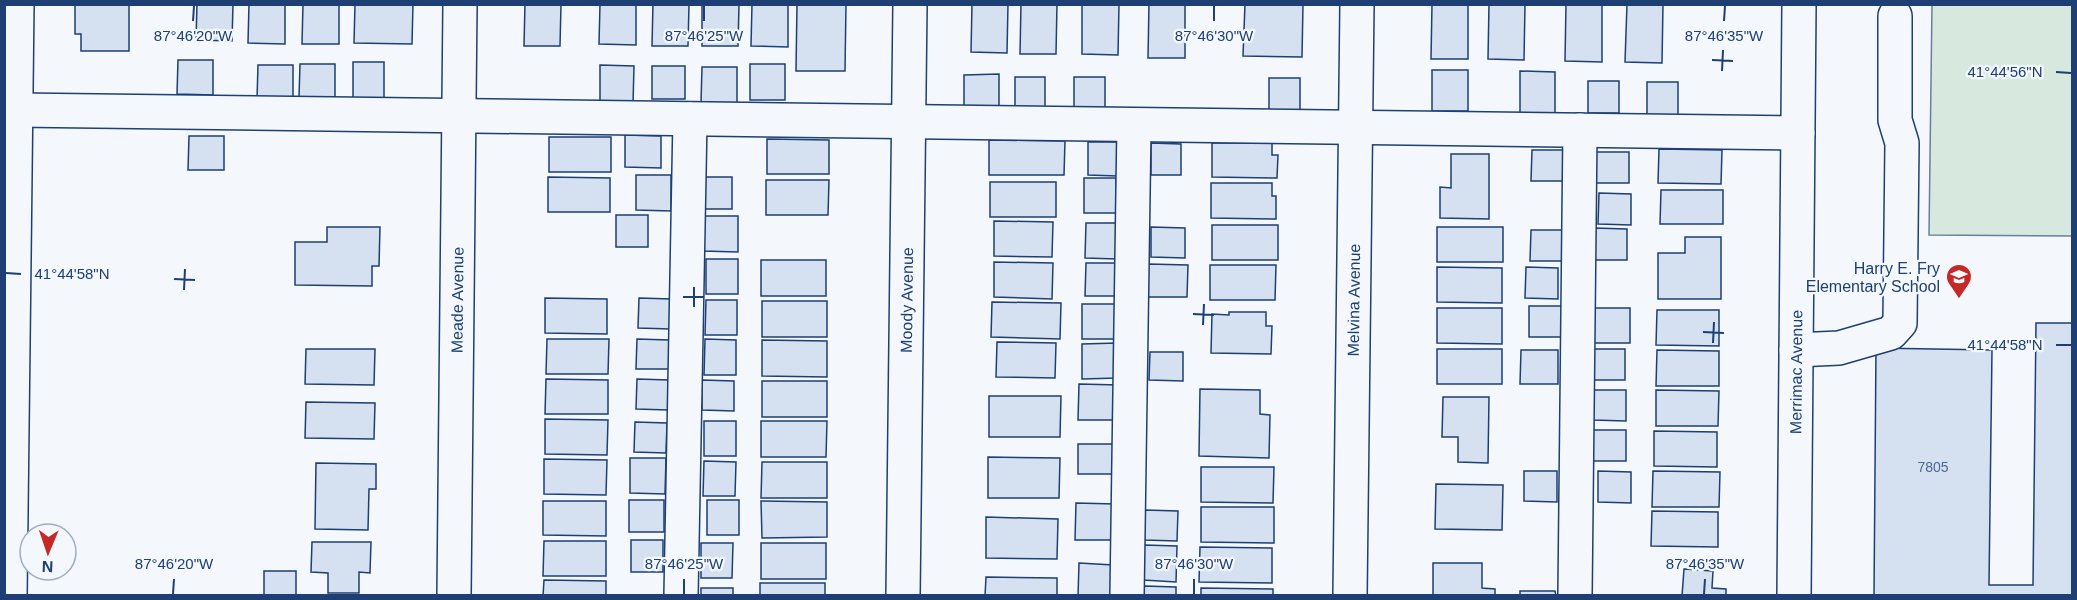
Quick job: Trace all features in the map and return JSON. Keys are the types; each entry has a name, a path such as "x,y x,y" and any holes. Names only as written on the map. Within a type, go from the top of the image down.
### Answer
{"street":[{"path":"10,596 16,110 11,56 17,4"},
{"name":"Meade Avenue","path":"453,596 460,4"},
{"name":"Moody Avenue","path":"903,596 910,4"},
{"name":"Melvina Avenue","path":"1350,596 1357,4"},
{"name":"Merrimac Avenue","path":"1794,596 1799,4"},
{"path":"1796,350 1839,348 1892,333 1900,323 1902,143 1894,120 1895,16"},
{"path":"16,110 1798,133"},
{"path":"681,596 690,119"},
{"path":"1127,596 1134,125"},
{"path":"1575,596 1580,130"}],"shaded area":[{"path":"1932,5 2072,5 2072,236 1929,235"}],"building":[{"path":"75,4 129,4 129,51 81,51 81,34 75,34"},
{"path":"197,4 233,4 232,41 196,40"},
{"path":"249,4 285,4 285,44 248,43"},
{"path":"303,4 339,4 339,44 302,44"},
{"path":"355,4 413,4 412,44 354,43"},
{"path":"525,4 561,4 560,46 524,46"},
{"path":"600,4 636,4 636,45 599,44"},
{"path":"653,4 689,4 688,46 652,46"},
{"path":"702,4 739,4 738,46 702,46"},
{"path":"752,4 788,4 788,47 751,46"},
{"path":"797,4 846,4 845,71 796,71"},
{"path":"972,4 1008,4 1007,53 971,52"},
{"path":"1021,4 1057,4 1056,54 1020,54"},
{"path":"1082,4 1119,4 1118,55 1082,54"},
{"path":"1149,4 1185,4 1185,58 1148,58"},
{"path":"1245,4 1303,4 1302,57 1243,56"},
{"path":"1432,4 1468,4 1468,59 1431,59"},
{"path":"1489,4 1525,4 1524,60 1488,59"},
{"path":"1566,4 1602,4 1602,62 1565,61"},
{"path":"1627,4 1663,4 1662,63 1625,62"},
{"path":"178,60 213,60 213,95 177,94"},
{"path":"353,62 384,62 384,103 353,103"},
{"path":"300,64 335,64 335,98 299,98"},
{"path":"750,64 785,64 785,100 750,100"},
{"path":"258,65 293,65 293,99 257,99"},
{"path":"600,65 634,66 633,104 600,104"},
{"path":"652,66 685,66 685,99 652,99"},
{"path":"702,67 737,67 737,103 701,103"},
{"path":"1432,70 1468,70 1468,111 1432,111"},
{"path":"1520,71 1555,72 1555,113 1520,113"},
{"path":"999,74 999,106 964,106 964,75"},
{"path":"1015,77 1045,77 1045,109 1015,109"},
{"path":"1074,77 1105,77 1105,109 1074,108"},
{"path":"1269,78 1300,78 1300,110 1269,110"},
{"path":"1588,81 1619,81 1619,113 1588,113"},
{"path":"1647,82 1678,82 1678,115 1647,115"},
{"path":"625,135 661,136 661,168 625,167"},
{"path":"189,136 224,136 224,170 188,170"},
{"path":"549,137 611,137 611,172 549,172"},
{"path":"767,139 829,140 829,174 767,174"},
{"path":"989,140 1065,141 1064,175 989,175"},
{"path":"1088,142 1117,142 1117,176 1088,175"},
{"path":"1151,143 1181,144 1181,175 1151,175"},
{"path":"1212,143 1272,143 1272,155 1278,155 1277,178 1212,177"},
{"path":"1659,149 1722,150 1721,184 1658,183"},
{"path":"1532,150 1564,150 1564,181 1531,181"},
{"path":"1596,152 1629,152 1629,183 1596,183"},
{"path":"1451,154 1489,154 1489,219 1440,218 1440,187 1451,188"},
{"path":"636,175 671,175 671,211 636,210"},
{"path":"548,177 610,178 610,212 548,212"},
{"path":"703,177 732,177 732,209 703,209"},
{"path":"1084,178 1116,178 1116,213 1084,213"},
{"path":"766,180 829,180 828,215 766,215"},
{"path":"990,182 1056,182 1056,217 990,217"},
{"path":"1211,183 1272,183 1272,196 1276,196 1276,219 1211,218"},
{"path":"1661,190 1723,190 1723,224 1660,224"},
{"path":"1599,193 1631,194 1631,225 1598,224"},
{"path":"616,215 648,215 648,247 616,247"},
{"path":"703,216 738,216 738,252 702,251"},
{"path":"994,221 1053,222 1052,257 994,256"},
{"path":"1086,223 1118,223 1117,259 1085,258"},
{"path":"1212,225 1278,225 1278,260 1212,260"},
{"path":"327,227 380,227 379,266 372,266 372,286 295,285 295,242 327,242"},
{"path":"1151,227 1185,228 1185,258 1151,257"},
{"path":"1437,227 1503,227 1503,262 1437,262"},
{"path":"1594,228 1627,229 1627,260 1594,260"},
{"path":"1531,230 1563,230 1563,261 1530,261"},
{"path":"1685,237 1721,237 1721,299 1658,299 1658,253 1685,253"},
{"path":"706,259 738,259 738,294 706,294"},
{"path":"761,260 826,260 826,296 761,296"},
{"path":"994,262 1053,263 1052,299 994,297"},
{"path":"1086,263 1116,263 1115,296 1085,296"},
{"path":"1148,264 1188,265 1187,297 1148,297"},
{"path":"1210,265 1276,265 1275,300 1210,300"},
{"path":"1437,267 1502,268 1502,303 1437,302"},
{"path":"1526,267 1558,268 1558,299 1525,298"},
{"path":"545,298 607,299 607,334 545,333"},
{"path":"639,298 671,299 670,329 638,328"},
{"path":"706,300 737,300 737,335 705,335"},
{"path":"762,301 827,301 827,337 762,337"},
{"path":"992,302 1061,303 1060,339 991,337"},
{"path":"1082,304 1118,304 1118,339 1082,339"},
{"path":"1529,306 1562,306 1562,337 1529,337"},
{"path":"1437,308 1502,308 1502,344 1437,343"},
{"path":"1594,308 1630,308 1630,343 1594,343"},
{"path":"1657,310 1719,310 1719,346 1656,345"},
{"path":"1229,312 1266,312 1266,326 1272,326 1271,354 1211,353 1212,314 1229,315"},
{"path":"2036,323 2072,323 2072,596 1874,596 1876,348 1992,350 1989,585 2033,585"},
{"path":"547,339 609,339 608,374 546,374"},
{"path":"637,339 669,340 669,369 636,369"},
{"path":"705,339 736,340 736,375 704,375"},
{"path":"762,340 827,341 827,377 762,376"},
{"path":"997,342 1056,343 1055,378 996,377"},
{"path":"1117,343 1118,378 1082,379 1082,344"},
{"path":"306,349 375,349 374,385 305,384"},
{"path":"1437,349 1502,349 1502,384 1437,384"},
{"path":"1593,349 1625,349 1625,380 1592,380"},
{"path":"1521,350 1558,350 1558,384 1520,384"},
{"path":"1657,350 1719,351 1719,386 1656,386"},
{"path":"1150,352 1183,352 1183,381 1149,380"},
{"path":"546,379 608,380 608,414 545,414"},
{"path":"637,379 669,380 668,410 636,409"},
{"path":"702,380 734,381 734,411 702,410"},
{"path":"762,381 827,381 827,417 762,417"},
{"path":"1079,384 1119,385 1119,420 1078,420"},
{"path":"1200,389 1260,390 1260,414 1270,415 1269,458 1199,456"},
{"path":"1593,390 1626,390 1626,421 1593,420"},
{"path":"1656,390 1719,391 1718,426 1656,426"},
{"path":"989,396 1061,396 1060,437 989,437"},
{"path":"1443,397 1489,397 1488,463 1458,462 1458,437 1442,437"},
{"path":"306,402 375,403 374,439 305,438"},
{"path":"545,419 608,420 607,455 545,454"},
{"path":"704,421 736,421 736,456 704,456"},
{"path":"761,421 827,421 826,457 761,457"},
{"path":"635,422 667,423 666,453 634,452"},
{"path":"1593,430 1626,430 1626,461 1593,461"},
{"path":"1654,431 1717,432 1717,467 1654,466"},
{"path":"1078,444 1115,444 1115,474 1078,474"},
{"path":"988,457 1060,458 1059,498 988,498"},
{"path":"630,458 666,458 665,494 630,493"},
{"path":"544,459 607,460 606,495 544,494"},
{"path":"704,461 736,462 735,496 703,496"},
{"path":"762,462 827,462 827,498 761,498"},
{"path":"316,463 376,464 376,489 369,489 368,530 315,529"},
{"path":"1201,467 1274,467 1273,503 1201,502"},
{"path":"1524,471 1557,471 1557,502 1524,501"},
{"path":"1598,471 1631,472 1631,503 1598,502"},
{"path":"1653,471 1720,472 1719,507 1652,507"},
{"path":"1436,484 1503,485 1502,530 1435,529"},
{"path":"629,500 664,500 664,532 629,532"},
{"path":"707,500 739,500 739,535 707,535"},
{"path":"543,501 606,501 606,536 543,535"},
{"path":"761,501 827,502 827,537 762,538"},
{"path":"1076,503 1115,504 1115,540 1075,540"},
{"path":"1201,507 1274,507 1274,543 1201,542"},
{"path":"1145,510 1178,511 1177,541 1144,540"},
{"path":"1652,511 1718,512 1718,547 1651,546"},
{"path":"986,517 1058,519 1057,559 986,558"},
{"path":"631,540 663,540 663,572 631,572"},
{"path":"544,541 606,541 606,576 543,576"},
{"path":"312,542 371,542 370,573 359,572 359,593 328,593 328,573 311,572"},
{"path":"701,543 733,543 732,578 701,578"},
{"path":"761,543 826,543 826,579 761,579"},
{"path":"1144,545 1177,546 1176,582 1143,580"},
{"path":"1200,547 1272,548 1272,583 1199,582"},
{"path":"1079,563 1113,565 1113,596 1078,596"},
{"path":"1433,563 1482,563 1482,588 1495,589 1495,596 1433,596"},
{"path":"1684,569 1713,571 1712,588 1726,589 1726,596 1682,596"},
{"path":"264,571 296,571 296,596 264,596"},
{"path":"986,577 1057,578 1057,596 985,596"},
{"path":"544,580 606,581 606,596 543,596"},
{"path":"760,583 825,583 825,596 760,596"},
{"path":"1144,586 1176,587 1176,596 1144,596"},
{"path":"701,588 733,588 733,596 701,596"},
{"path":"1201,588 1273,589 1273,596 1201,596"},
{"path":"1520,591 1555,591 1556,596 1520,596"}],"place":[{"name":"Harry E. Fry Elementary School","path":"1959,300"}]}
